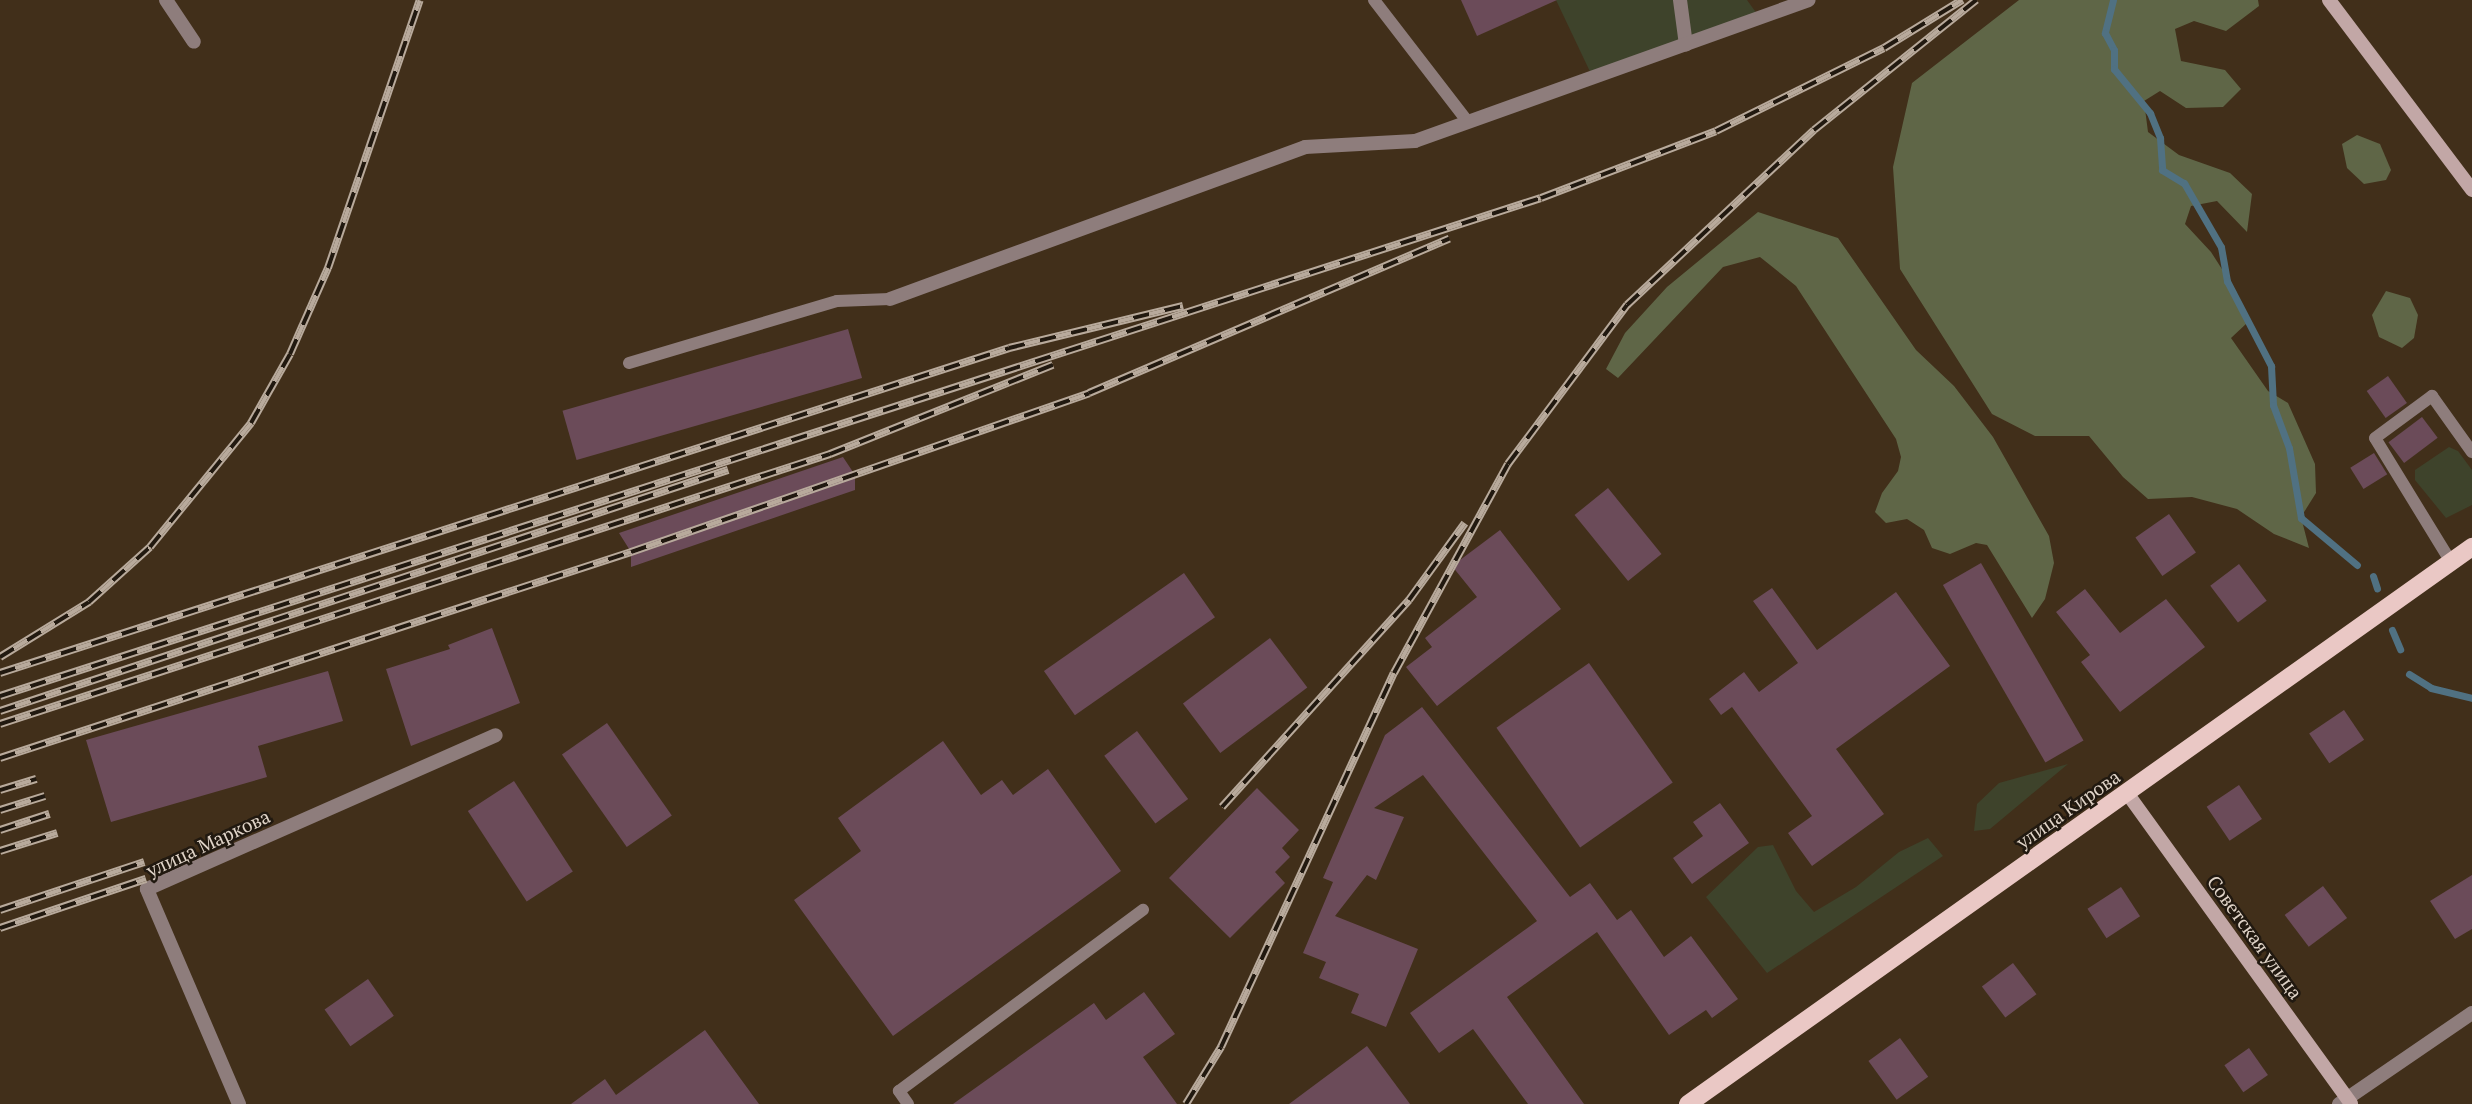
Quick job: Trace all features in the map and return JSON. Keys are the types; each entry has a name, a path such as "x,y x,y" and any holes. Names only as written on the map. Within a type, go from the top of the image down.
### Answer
{"main road":[{"name":"улица Кирова","path":"1688,1104 2472,547"}],"street":[{"path":"166,0 194,43"},
{"path":"1680,0 1686,45"},
{"path":"890,299 1305,147 1415,141 1809,0"},
{"path":"2329,0 2472,190"},
{"name":"улица Маркова","path":"239,1104 147,889 496,735"},
{"name":"Советская улица","path":"2127,793 2346,1102"},
{"path":"2346,1102 2472,1013"}],"lane":[{"path":"1374,0 1468,122"},
{"path":"629,363 836,301 890,299"},
{"path":"2451,562 2375,438 2432,396 2472,452"},
{"path":"908,1104 899,1091 1143,910"}],"green space":[{"path":"1556,0 1747,0 1760,18 1593,78"},
{"path":"2019,0 2258,0 2259,6 2226,31 2194,21 2175,29 2181,61 2225,70 2241,89 2223,107 2186,108 2160,91 2144,101 2148,132 2179,155 2230,173 2252,194 2247,232 2217,201 2191,206 2185,224 2211,252 2236,291 2247,323 2231,338 2268,391 2288,403 2315,464 2316,493 2301,517 2309,548 2274,534 2237,509 2192,497 2148,499 2123,477 2089,436 2035,436 1992,414 1900,269 1893,167 1912,83"},
{"path":"2357,135 2380,144 2391,170 2386,180 2364,184 2347,168 2342,144"},
{"path":"1758,212 1838,238 1916,350 1954,386 1993,437 2049,536 2054,563 2045,599 2032,618 1987,545 1976,543 1950,554 1932,548 1924,530 1907,519 1886,523 1875,512 1882,493 1898,471 1901,457 1896,439 1796,286 1760,257 1723,267 1618,378 1606,369 1625,333 1667,287"},
{"path":"2386,291 2410,298 2418,315 2414,338 2402,348 2379,337 2372,315"},
{"path":"2449,447 2458,451 2472,470 2472,505 2446,518 2415,480 2415,470"},
{"path":"2068,764 1990,829 1974,831 1977,804 1999,783"},
{"path":"1928,838 1943,856 1767,973 1706,897 1758,847 1773,845 1796,891 1814,912 1856,887 1899,852"}],"building":[{"path":"1461,0 1557,0 1477,36"},
{"path":"848,329 862,378 577,460 563,411"},
{"path":"2388,376 2407,403 2386,418 2367,391"},
{"path":"2422,417 2438,438 2404,463 2388,442"},
{"path":"2374,453 2387,474 2364,489 2350,468"},
{"path":"843,457 855,475 855,490 631,567 631,552 619,533"},
{"path":"1608,488 1661,554 1628,581 1575,515"},
{"path":"2169,514 2196,553 2162,576 2135,538"},
{"path":"1500,530 1561,609 1437,706 1406,667 1432,647 1425,638 1477,597 1452,566"},
{"path":"1981,563 2084,741 2045,763 1943,585"},
{"path":"2239,564 2267,601 2238,622 2210,586"},
{"path":"1184,573 1215,617 1075,715 1044,671"},
{"path":"1772,588 1817,650 1896,592 1950,666 1836,749 1884,814 1812,866 1788,833 1812,816 1732,707 1721,715 1709,699 1744,672 1759,692 1798,663 1753,601"},
{"path":"2085,589 2120,633 2166,599 2205,647 2120,712 2081,662 2090,655 2056,612"},
{"path":"492,628 520,703 411,746 386,669 450,649 448,645"},
{"path":"1270,638 1307,688 1220,753 1183,704"},
{"path":"1589,663 1673,783 1580,847 1496,728"},
{"path":"328,671 343,721 258,746 267,777 111,822 86,740"},
{"path":"1422,707 1570,897 1590,883 1617,920 1631,910 1664,957 1691,936 1738,999 1712,1018 1706,1010 1669,1035 1597,932 1507,997 1584,1104 1528,1104 1473,1029 1439,1053 1410,1013 1537,921 1423,775 1374,808 1404,817 1376,880 1367,875 1335,916 1418,949 1386,1027 1351,1013 1359,994 1319,978 1326,962 1303,953 1333,882 1323,878 1385,735"},
{"path":"2344,710 2364,740 2329,763 2309,733"},
{"path":"607,723 672,816 627,847 562,755"},
{"path":"1137,731 1188,799 1155,824 1104,756"},
{"path":"943,741 981,795 1002,780 1013,795 1048,769 1121,871 893,1036 794,900 861,851 838,818"},
{"path":"514,781 573,872 527,902 468,811"},
{"path":"2239,785 2262,819 2230,841 2207,807"},
{"path":"1257,788 1299,830 1282,848 1290,857 1275,872 1285,883 1230,938 1169,878"},
{"path":"1720,803 1749,843 1692,884 1673,858 1703,836 1693,822"},
{"path":"2472,875 2472,929 2455,939 2430,901"},
{"path":"2323,886 2347,918 2309,947 2285,915"},
{"path":"2121,887 2140,916 2107,938 2087,909"},
{"path":"2013,963 2036,994 2005,1018 1982,986"},
{"path":"368,979 394,1016 350,1046 325,1009"},
{"path":"1144,992 1175,1034 1143,1057 1177,1104 953,1104 1094,1003 1106,1020"},
{"path":"705,1030 759,1104 571,1104 605,1079 616,1095"},
{"path":"1900,1038 1928,1077 1897,1100 1868,1061"},
{"path":"1367,1046 1410,1104 1289,1104"},
{"path":"2249,1048 2268,1075 2243,1092 2224,1065"}],"waterway":[{"path":"2113,0 2105,33 2114,50 2114,69 2150,113 2160,138 2162,170 2184,183 2221,247 2227,281 2271,366 2273,405 2289,448 2301,518 2357,565"},
{"path":"2373,576 2377,588"},
{"path":"2392,630 2400,649"},
{"path":"2409,674 2431,688 2472,698"}],"railway":[{"path":"0,657 89,602 150,547 251,423 290,354 328,268 420,0"},
{"path":"0,696 1541,198 1716,131 1884,48 1962,0"},
{"path":"1186,1104 1221,1047 1394,673 1508,464 1627,305 1814,130 1976,0"},
{"path":"0,758 631,552 1089,393 1449,239"},
{"path":"0,673 1009,348 1183,306"},
{"path":"0,724 830,454 1053,365"},
{"path":"0,711 728,470"},
{"path":"1222,807 1409,600 1465,523"},
{"path":"0,790 36,779"},
{"path":"0,810 45,796"},
{"path":"0,830 49,814"},
{"path":"0,851 57,833"},
{"path":"0,910 144,862"},
{"path":"0,928 146,879"}]}
